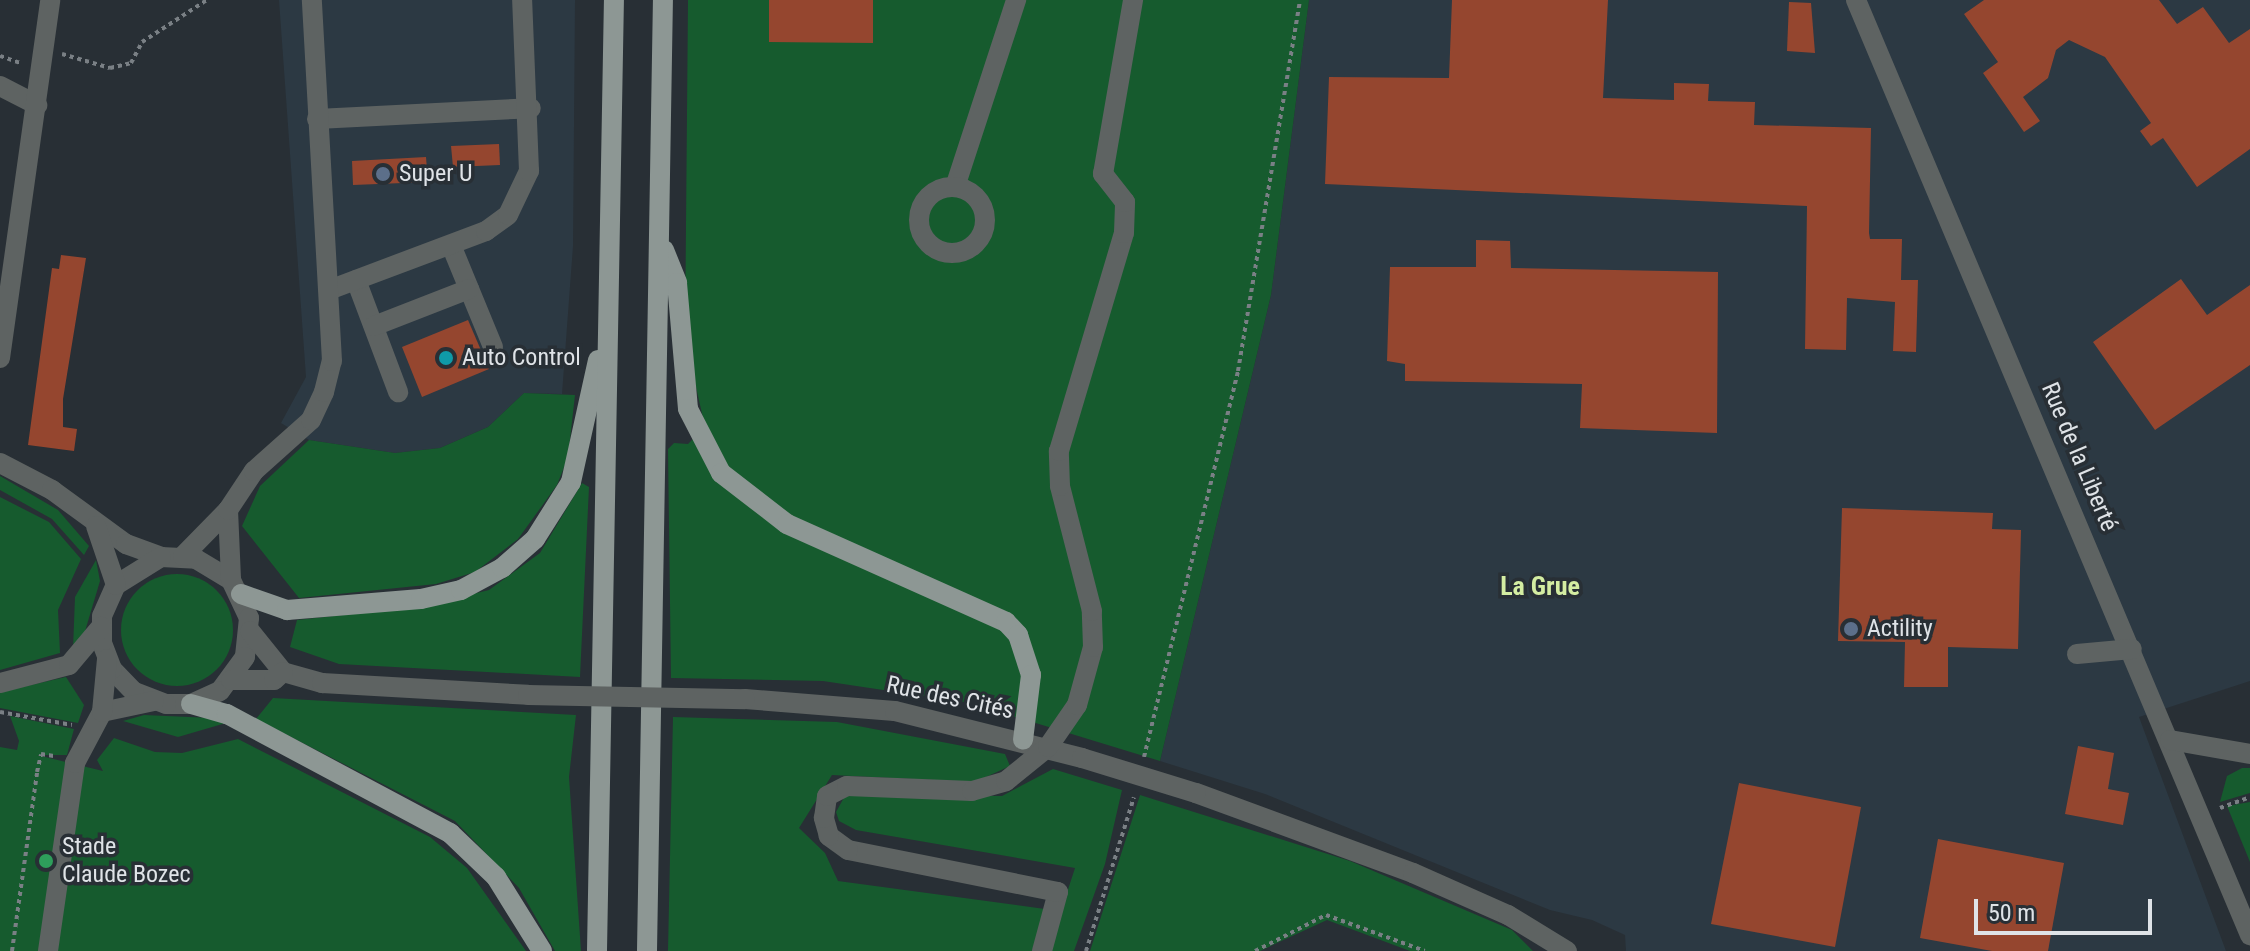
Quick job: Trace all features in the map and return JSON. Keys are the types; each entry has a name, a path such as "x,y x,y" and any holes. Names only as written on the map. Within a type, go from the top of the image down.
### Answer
{"main road":[{"path":"597,951 614,0"},
{"path":"647,951 663,0"},
{"path":"660,239 677,283 688,409 721,473 787,524 1006,622 1018,635 1031,675 1023,740"},
{"path":"236,587 287,610 421,599 461,590 517,557 549,520 571,482 608,313"},
{"path":"191,704 227,714 450,833 496,877 542,951"}],"street":[{"path":"0,358 50,0"},
{"path":"183,556 228,510 254,471 311,420 324,392 332,361 312,0"},
{"path":"329,290 486,231 522,195 531,108 522,0"},
{"path":"955,187 1016,0"},
{"path":"1042,951 1058,892 848,850 829,836 824,818 827,796 847,786 972,791 1006,781 1048,747 1077,705 1093,647 1086,576 1060,486 1059,451 1124,233 1125,202 1103,174 1133,0"},
{"name":"Rue de la Liberté","path":"1856,0 2203,815 2250,935"},
{"path":"0,86 37,105"},
{"path":"317,119 531,108"},
{"path":"451,245 493,347"},
{"path":"356,280 398,392"},
{"path":"374,326 469,289"},
{"path":"0,463 52,490 96,526 161,557"},
{"path":"228,510 236,587 250,631 283,672"},
{"path":"96,526 116,585"},
{"path":"0,683 69,665 101,627 116,585 136,567 161,557 183,556 209,564 236,587"},
{"path":"48,951 75,763 89,730 102,712 107,659 101,627"},
{"path":"102,712 154,701 191,704 231,680 245,657 250,631"},
{"path":"2077,654 2132,649"},
{"path":"107,659 126,686 154,701"},
{"name":"Rue des Cités","path":"231,680 274,680 283,672 322,683 528,695 745,699 895,711 1023,740 1196,793 1426,879 1508,915 1567,951"},
{"path":"2170,740 2250,754"}],"path":[{"path":"44,49 110,68 131,63 142,42 207,0"},
{"path":"1142,766 1238,371 1300,0"},
{"path":"0,712 89,730"},
{"path":"12,951 41,759"},
{"path":"1086,951 1138,781"},
{"path":"2203,815 2250,797"},
{"path":"1255,951 1326,915 1425,951"}],"shaded area":[{"path":"279,0 575,0 573,246 562,394 524,393 488,427 440,448 395,453 309,440 281,423 306,377"},
{"path":"1309,0 2250,0 2250,681 2139,717 2226,951 1626,951 1625,935 1592,920 1550,910 1265,794 1160,761 1271,295"}],"green space":[{"path":"688,0 1309,0 1271,295 1160,761 970,703 823,681 671,678 668,449 674,443 688,444 705,427 685,338"},
{"path":"524,393 575,395 568,457 557,485 518,539 475,572 436,584 299,598 242,526 260,486 309,440 395,453 440,448 488,427"},
{"path":"0,476 58,510 89,546 84,555 52,519 0,490"},
{"path":"582,483 589,487 580,677 339,664 290,647 297,620 419,607 489,590 540,553"},
{"path":"0,497 49,522 81,559 58,610 60,653 0,670"},
{"path":"96,560 100,581 83,638 73,649 75,597"},
{"path":"177,574 199,578 217,590 229,608 233,630 229,652 217,670 199,682 177,686 155,682 137,670 125,652 121,630 125,608 137,590 155,578"},
{"path":"66,677 84,705 78,723 0,708 0,692"},
{"path":"273,698 576,715 569,777 581,951 555,951 519,888 455,821 256,719"},
{"path":"144,715 212,718 226,723 178,737 123,721"},
{"path":"10,716 74,729 67,755 37,755 103,771 97,760 114,738 155,752 182,753 238,739 430,837 467,868 526,951 0,951 0,747 17,750 19,741"},
{"path":"673,717 837,722 1005,754 1010,766 975,782 832,775 799,828 825,853 838,881 1045,909 1032,951 668,951"},
{"path":"2242,768 2250,768 2250,793 2220,802 2227,776"},
{"path":"1053,769 1122,790 1105,864 1074,951 1048,951 1075,868 856,830 839,821 836,812 846,794 1002,796"},
{"path":"1140,795 1350,861 1512,930 1533,951 1410,951 1327,920 1260,951 1090,951"},
{"path":"2250,802 2250,862 2227,806"}],"building":[{"path":"769,0 873,0 873,43 769,42"},
{"path":"1452,0 1608,0 1603,98 1674,100 1674,83 1709,84 1708,101 1755,102 1754,125 1871,128 1870,239 1902,239 1901,280 1918,280 1916,352 1893,351 1895,302 1847,298 1846,350 1805,349 1807,206 1325,184 1329,77 1449,78"},
{"path":"1984,0 2159,0 2177,24 2203,7 2229,43 2250,29 2250,149 2197,187 2163,138 2151,146 2140,131 2151,123 2105,57 2069,40 2056,50 2048,78 2023,97 2040,121 2024,132 1983,73 1998,62 1964,14"},
{"path":"1789,2 1811,3 1815,53 1787,51"},
{"path":"499,144 500,165 453,167 451,146"},
{"path":"426,157 428,182 353,185 352,161"},
{"path":"1476,240 1510,241 1511,268 1718,272 1717,433 1580,428 1582,384 1405,381 1405,364 1387,361 1390,267 1476,267"},
{"path":"61,255 86,258 63,399 63,427 77,429 74,451 28,445 52,268 59,269"},
{"path":"2181,279 2207,315 2250,285 2250,365 2155,430 2093,342"},
{"name":"Auto Control","path":"468,320 489,369 422,397 402,347"},
{"path":"1842,508 1993,513 1992,529 2021,530 2018,649 1948,647 1948,687 1904,687 1905,642 1838,641"},
{"path":"2078,746 2114,753 2108,789 2129,793 2123,825 2065,814"},
{"path":"1739,783 1861,807 1835,947 1711,924"},
{"path":"1938,839 2064,863 2048,951 1992,951 1920,938"}],"place":[{"name":"Super U","path":"383,174"},
{"name":"Auto Control","path":"446,358"},
{"name":"Actility","path":"1851,629"},
{"name":"Stade Claude Bozec","path":"46,861"}],"district":[{"name":"La Grue","path":"1540,587"}]}
